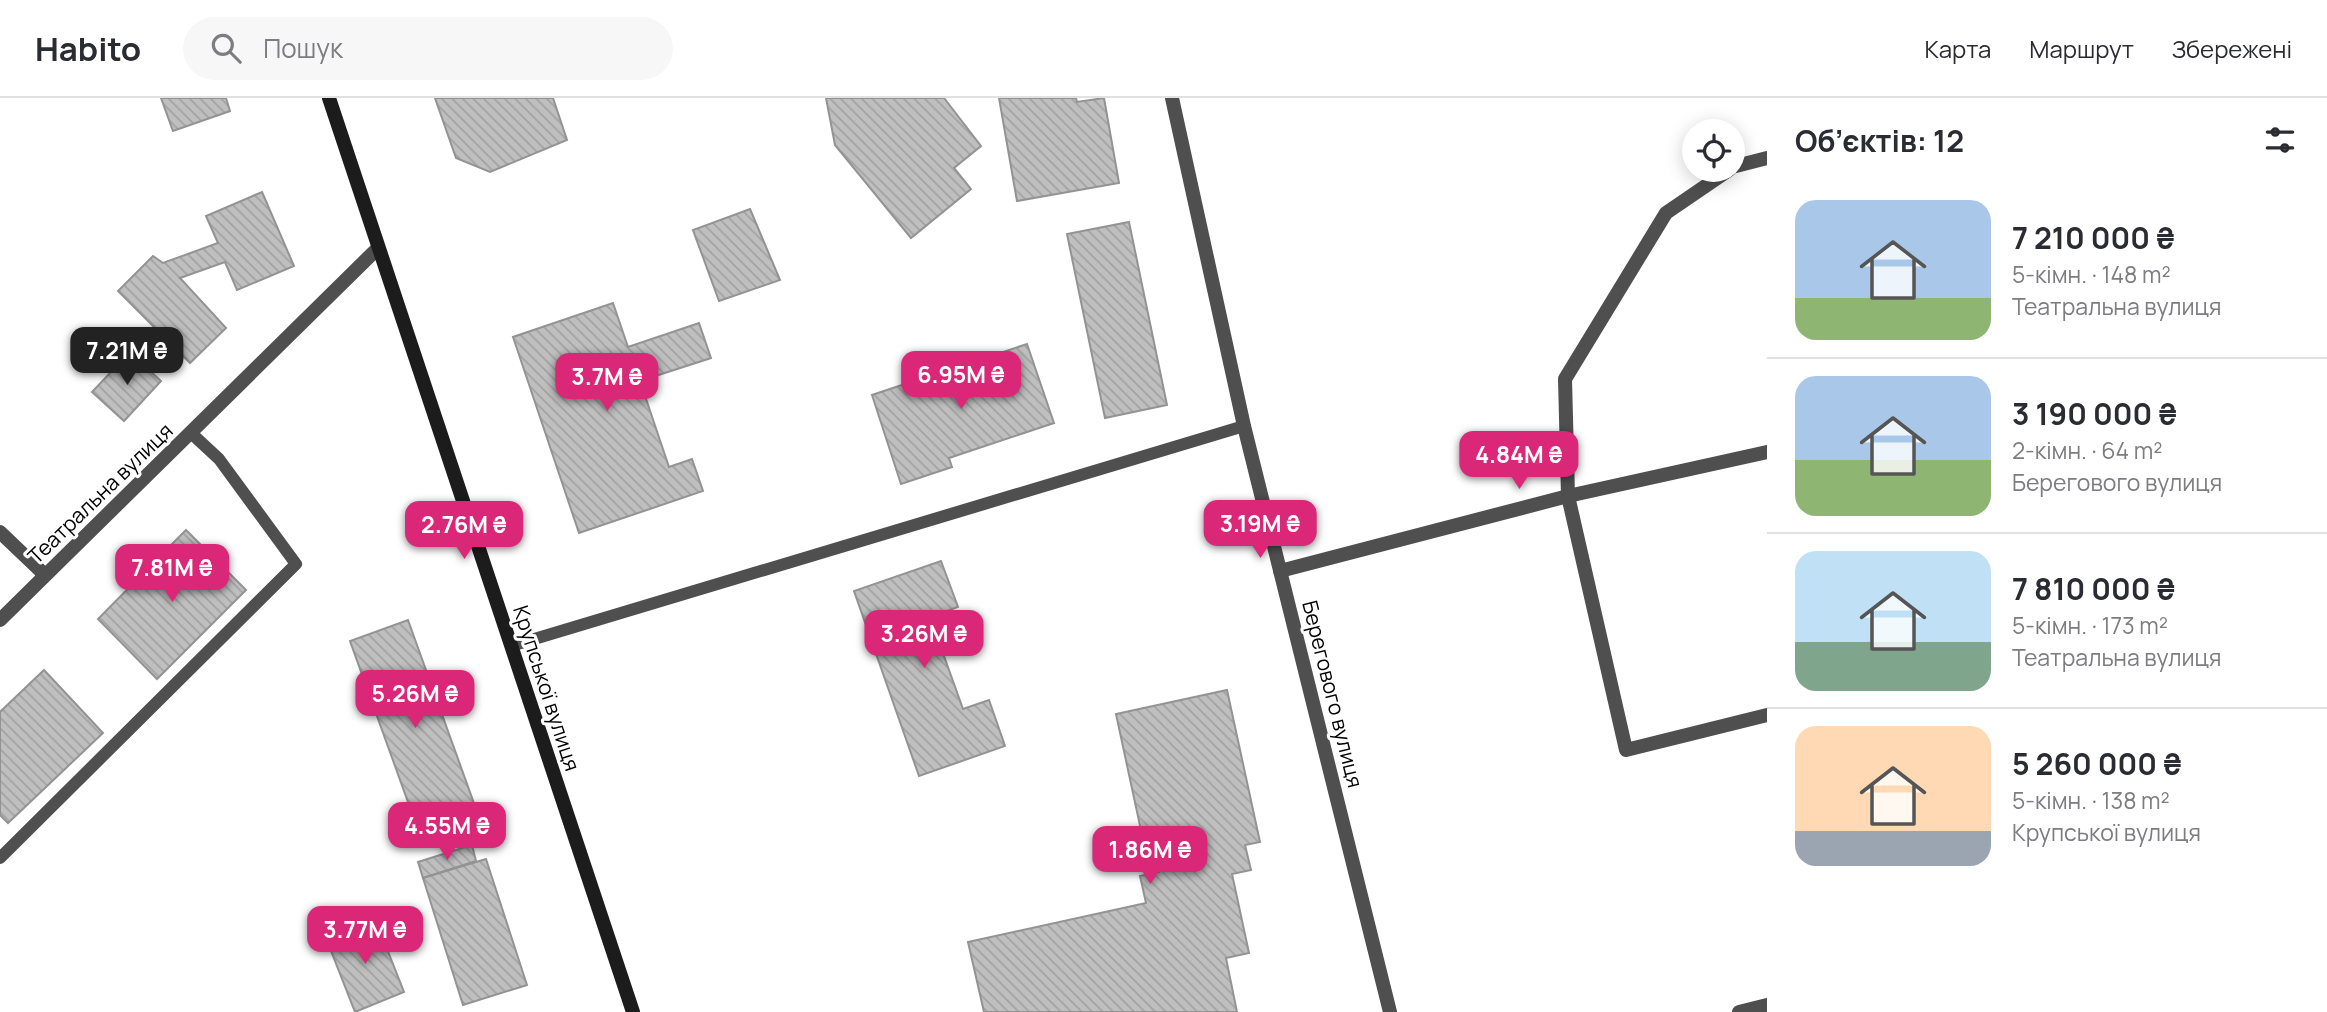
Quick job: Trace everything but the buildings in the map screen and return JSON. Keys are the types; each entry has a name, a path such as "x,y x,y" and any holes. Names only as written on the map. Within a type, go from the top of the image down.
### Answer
{"main road":[{"name":"Крупської вулиця","path":"329,98 634,1012"}],"street":[{"name":"Берегового вулиця","path":"1171,98 1244,426 1390,1012"},
{"path":"1745,164 1767,158"},
{"path":"1710,182 1666,213 1565,379 1568,496 1626,750 1767,715"},
{"name":"Театральна вулиця","path":"0,620 378,248"},
{"path":"1280,571 1568,496 1767,452"},
{"path":"0,532 45,575"},
{"path":"1739,1012 1767,1005"}],"lane":[{"path":"511,646 1244,426"},
{"path":"0,858 296,564 219,459 191,433"}]}
